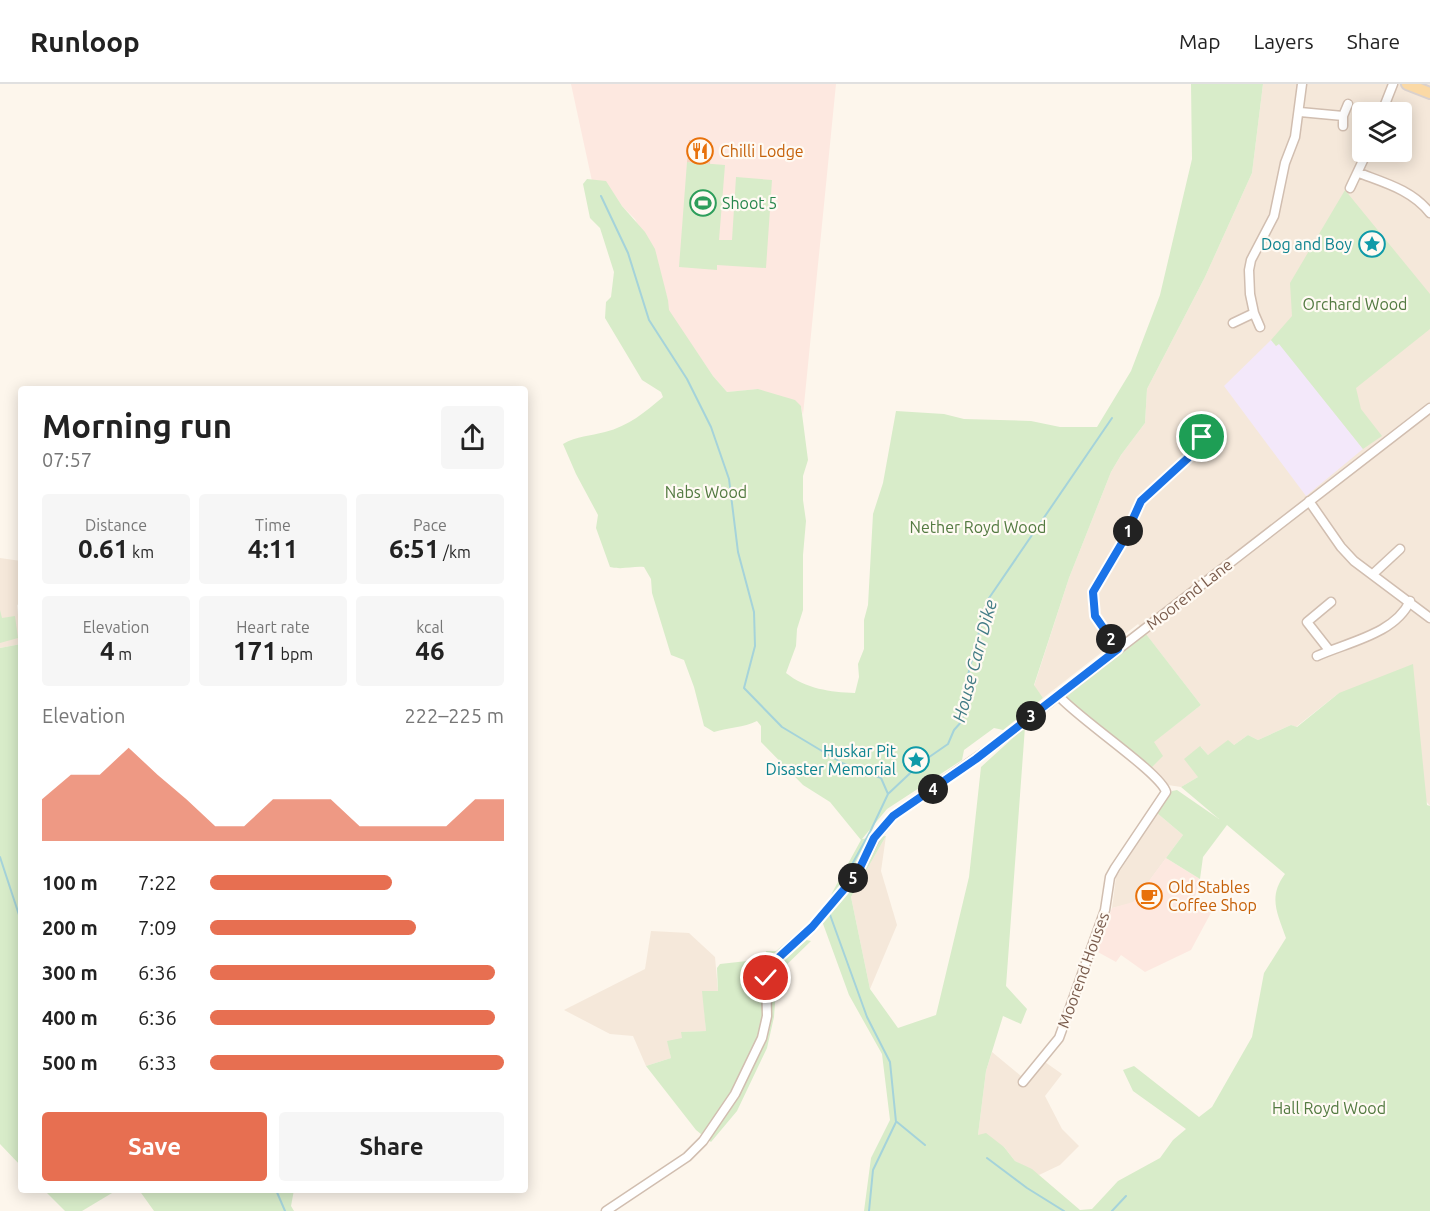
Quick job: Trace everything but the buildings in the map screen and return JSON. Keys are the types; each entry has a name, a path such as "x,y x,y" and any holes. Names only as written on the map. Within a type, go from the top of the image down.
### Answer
{"main road":[{"path":"1407,84 1430,93"}],"street":[{"path":"1260,327 1250,294 1249,270 1251,260 1274,216 1285,164 1295,137 1302,84"},
{"path":"1386,102 1393,84"},
{"path":"1343,126 1343,116 1348,104"},
{"path":"1300,112 1343,116"},
{"path":"1350,188 1363,162"},
{"path":"1359,173 1408,192 1417,198 1430,213"},
{"path":"1233,323 1254,313"},
{"name":"Moorend Lane","path":"606,1211 687,1157 703,1141 735,1094 762,1038 767,1017 766,978 776,960 812,927 857,874 874,838 893,816 976,759 1430,408"},
{"path":"1118,649 1095,616 1093,592 1122,543 1141,501 1188,458 1202,437"},
{"path":"1308,501 1354,561 1430,618"},
{"path":"1373,574 1400,549"},
{"path":"1317,656 1386,627 1407,608 1410,601"},
{"path":"1329,651 1307,622 1331,602"},
{"name":"Moorend Houses","path":"1023,1082 1059,1038 1105,910 1110,877 1166,792 1165,788 1148,771 1058,695"}],"shaded area":[{"path":"571,84 836,84 803,415 801,406 758,389 727,392 713,376 668,310 668,300 659,271 635,219 622,206 606,182 592,181"},
{"path":"1263,84 1430,84 1430,806 1339,693 1296,727 1291,725 1258,740 1248,735 1234,745 1208,755 1201,747 1198,777 1181,787 1168,785 1150,769 1153,742 1201,705 1138,624 1043,698 1034,686 1069,578 1111,472 1145,423 1147,389 1205,277 1252,173"},
{"path":"1271,340 1276,346 1279,343 1363,449 1306,496 1224,386"},
{"path":"0,558 18,561 18,645 0,648"},
{"path":"1157,813 1183,835 1133,903 1112,908 1116,877"},
{"path":"886,836 881,871 897,925 870,989 851,897"},
{"path":"1166,858 1200,879 1195,897 1213,909 1191,950 1145,972 1121,955 1116,962 1096,951 1112,908 1133,902"},
{"path":"651,931 689,933 715,957 718,991 703,992 706,1031 682,1032 683,1038 668,1042 671,1058 646,1066 633,1036 610,1034 564,1010 645,969"},
{"path":"992,1052 1021,1076 1030,1080 1045,1062 1062,1074 1045,1096 1062,1129 1079,1146 1060,1165 1039,1175 1015,1161 1004,1147 978,1135 986,1071"}],"green space":[{"path":"1191,84 1263,84 1252,173 1205,277 1147,389 1145,423 1111,472 1069,578 1034,685 1043,698 1003,730 994,728 964,750 962,760 887,809 862,839 886,836 851,897 870,989 898,1028 936,1015 969,877 981,767 1025,727 1006,986 1027,1009 1021,1024 1003,1016 986,1071 978,1135 986,1133 1004,1147 1015,1161 1032,1169 1080,1210 1092,1209 1118,1181 1160,1158 1173,1140 1186,1129 1133,1091 1123,1070 1134,1066 1199,1117 1212,1107 1252,1037 1264,973 1286,938 1275,898 1285,874 1227,825 1203,857 1200,879 1166,858 1183,835 1157,813 1172,791 1177,790 1219,819 1181,787 1198,777 1184,759 1200,746 1208,755 1228,740 1234,745 1248,735 1258,740 1291,725 1297,727 1339,693 1413,664 1427,805 1430,806 1430,1211 864,1211 871,1158 890,1120 882,1054 849,995 822,921 832,893 861,840 830,802 803,785 761,742 761,726 757,721 714,732 704,726 684,660 671,655 652,593 651,579 644,567 610,567 596,528 598,515 563,444 622,426 663,397 661,392 642,380 605,318 606,302 611,297 614,272 600,228 590,218 583,184 587,179 606,181 622,206 645,232 655,249 669,310 713,376 727,392 758,389 795,400 801,406 808,460 803,476 806,521 803,555 803,610 797,629 796,646 786,673 802,683 819,689 855,693 859,677 858,664 864,649 864,620 868,605 873,514 883,483 896,411 944,414 964,419 1031,421 1060,427 1097,427 1131,371 1160,295 1192,159"},
{"path":"687,162 725,165 719,240 732,240 736,177 772,180 766,268 717,265 717,270 679,267"},
{"name":"Orchard Wood","path":"1345,190 1430,294 1430,329 1356,388 1361,409 1382,436 1363,449 1279,344 1276,346 1271,340 1292,316 1290,283"},
{"path":"0,610 2,618 15,616 18,638 0,643"},
{"path":"1146,634 1201,705 1154,742 1163,756 1150,769 1066,697"},
{"path":"18,645 18,1163 0,1144 0,648"},
{"path":"793,937 811,941 777,974 774,1017 767,1048 737,1111 711,1142 696,1130 646,1066 671,1058 667,1041 682,1038 681,1032 706,1031 702,991 718,991 717,968 720,964 765,961 766,951 776,951"},
{"path":"47,1193 112,1193 82,1211 65,1211"},
{"path":"141,1193 293,1193 291,1206 294,1211 154,1211"}],"waterway":[{"path":"601,196 628,253 649,320 687,379 711,427 729,479 738,552 754,612 755,646 744,688 782,727 842,763 881,778 888,794"},
{"name":"House Carr Dike","path":"835,895 888,794 922,762 948,744 954,730 962,721 967,679 987,601 1112,418"},
{"path":"0,857 18,912"},
{"name":"House Carr Dike","path":"829,912 867,1017 890,1062 896,1122 873,1170 869,1211"},
{"path":"897,1122 925,1145"},
{"path":"987,1158 1027,1188 1064,1211"},
{"path":"277,1193 285,1211"},
{"path":"1112,1211 1126,1196"}],"place":[{"name":"Chilli Lodge","path":"700,151"},
{"name":"Shoot 5","path":"703,203"},
{"name":"Dog and Boy","path":"1372,244"},
{"name":"Huskar Pit Disaster Memorial","path":"916,760"},
{"name":"Old Stables Coffee Shop","path":"1149,896"}],"route":[{"path":"766,978 776,960 812,927 857,874 874,838 893,816 976,759 1118,649 1095,616 1093,592 1122,543 1141,501 1188,458 1202,437"}],"park label":[{"name":"Nabs Wood","path":"706,492"},
{"name":"Nether Royd Wood","path":"978,527"},
{"name":"Hall Royd Wood","path":"1329,1108"}]}
